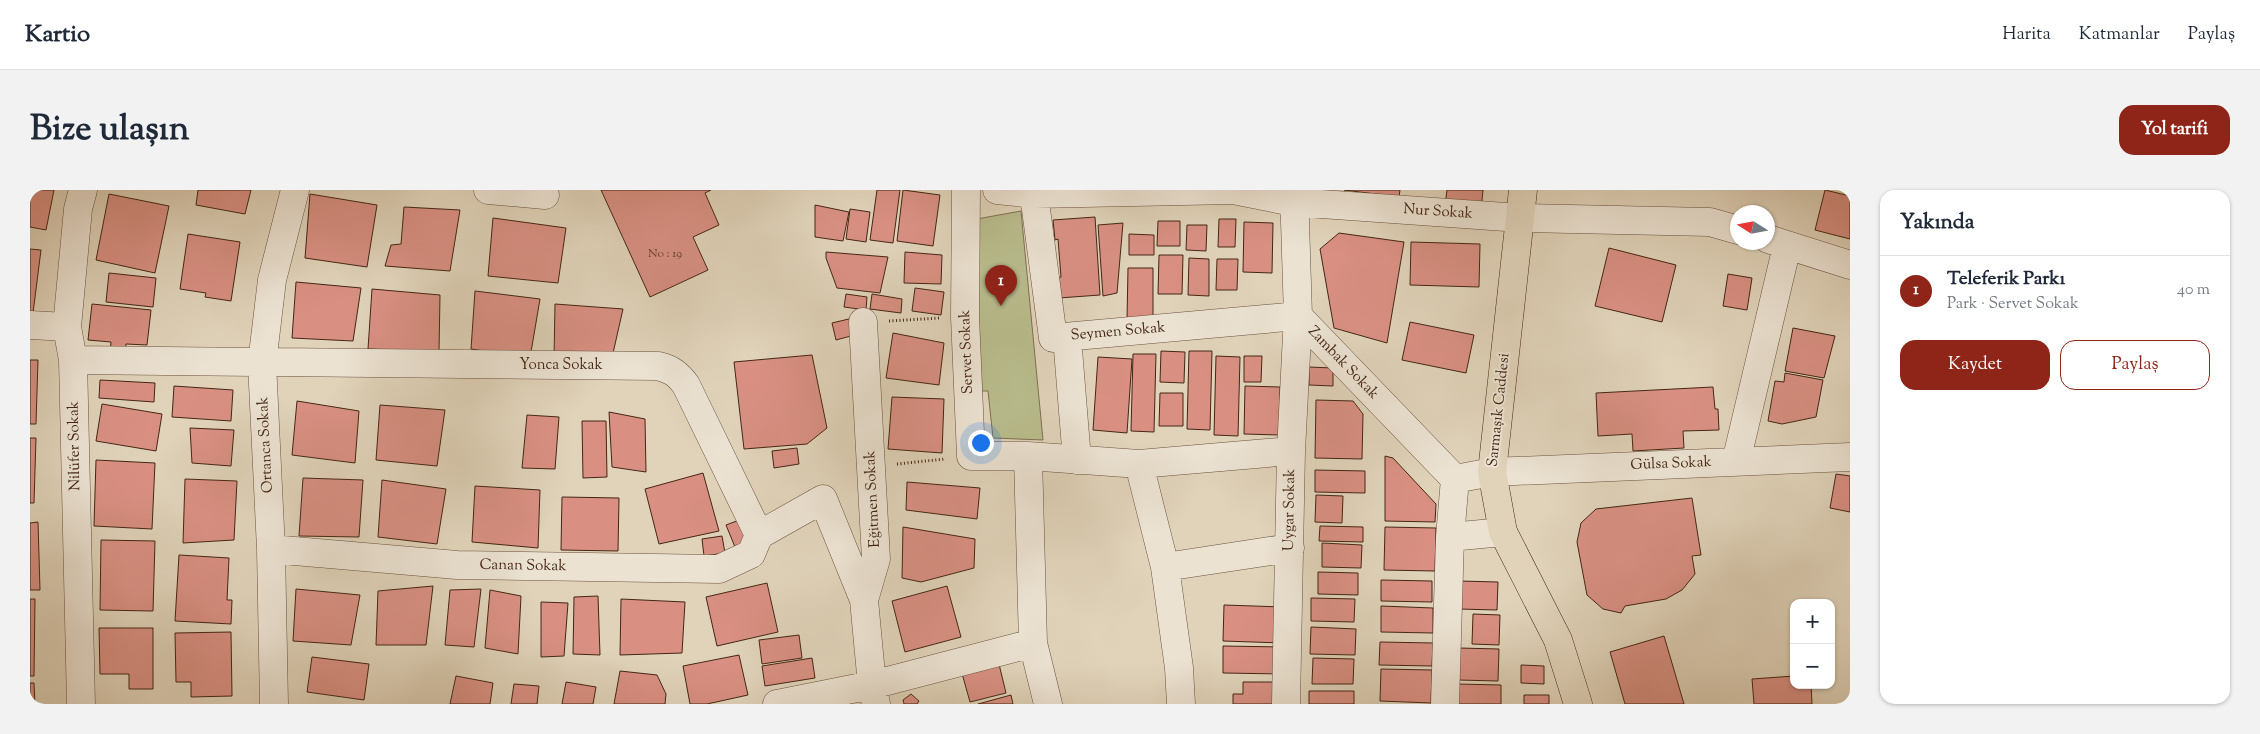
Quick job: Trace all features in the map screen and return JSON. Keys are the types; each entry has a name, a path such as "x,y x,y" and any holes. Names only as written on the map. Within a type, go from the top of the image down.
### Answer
{"main road":[{"name":"Sarmaşık Caddesi","path":"1523,190 1492,472 1504,532 1558,640 1578,704"}],"street":[{"name":"Nilüfer Sokak","path":"82,704 73,360 67,327 78,209 83,190"},
{"name":"Ortanca Sokak","path":"274,704 272,549 262,363 272,280 295,190"},
{"path":"488,190 546,195"},
{"name":"Servet Sokak","path":"966,190 965,316 971,456"},
{"name":"Nur Sokak","path":"998,190 1034,194 1233,190 1293,196 1411,200 1520,218 1710,222 1730,228"},
{"name":"Seymen Sokak","path":"1034,194 1053,338 1298,316"},
{"name":"Zambak Sokak","path":"1293,196 1298,316 1455,478"},
{"path":"1736,462 1777,243 1850,265"},
{"name":"Uygar Sokak","path":"1286,704 1291,452 1298,316"},
{"name":"Eğitmen Sokak","path":"863,322 876,559 864,600 874,694"},
{"path":"30,325 67,327"},
{"path":"1067,337 1077,460"},
{"name":"Yonca Sokak","path":"73,360 658,366 669,369 679,376 686,385 759,535"},
{"path":"971,456 1028,456 1139,464 1291,452"},
{"path":"1028,456 1033,643 1048,704"},
{"name":"Gülsa Sokak","path":"1455,478 1492,472 1850,457"},
{"path":"1139,464 1165,567 1179,668 1181,704"},
{"path":"1445,704 1450,537 1455,478"},
{"path":"759,535 823,499 864,600"},
{"path":"1450,537 1504,532"},
{"name":"Canan Sokak","path":"272,549 457,565 719,569 751,554 759,535"},
{"path":"1165,567 1290,548"},
{"path":"777,704 874,694 1033,643"}],"path":[{"path":"863,322 965,316"},
{"path":"870,466 971,456"}],"green space":[{"path":"1021,211 1043,440 993,438 988,391 975,391 971,220"}],"building":[{"path":"30,190 54,190 46,230 30,227"},
{"path":"198,190 251,190 245,214 196,205"},
{"path":"601,190 711,190 705,193 719,225 693,237 708,270 650,297"},
{"path":"877,190 900,190 893,243 870,240"},
{"path":"903,190 940,195 933,246 897,241"},
{"path":"1344,190 1400,190 1399,197"},
{"path":"1447,190 1483,190 1481,210 1445,206"},
{"path":"1825,190 1850,196 1850,239 1815,230"},
{"path":"109,194 169,206 155,273 96,260"},
{"path":"310,194 377,205 367,267 305,258"},
{"path":"815,205 849,212 843,241 815,237"},
{"path":"404,207 460,210 450,271 385,266 391,245 401,244"},
{"path":"850,209 870,212 866,242 846,239"},
{"path":"1095,217 1100,295 1059,298 1058,278 1061,277 1058,239 1055,240 1053,220"},
{"path":"493,218 566,228 558,283 488,276"},
{"path":"1219,219 1236,219 1235,247 1218,247"},
{"path":"1158,221 1180,221 1180,246 1157,246"},
{"path":"1244,222 1273,223 1272,273 1243,272"},
{"path":"1123,223 1117,293 1103,296 1098,225"},
{"path":"1187,225 1207,225 1206,251 1186,250"},
{"path":"1339,233 1404,242 1387,343 1334,328 1320,249"},
{"path":"188,234 240,242 231,301 205,297 206,293 180,289"},
{"path":"1129,234 1154,235 1154,255 1129,255"},
{"path":"1411,242 1480,244 1479,287 1410,285"},
{"path":"1609,248 1676,265 1662,322 1595,306"},
{"path":"30,249 41,250 33,313 30,312"},
{"path":"826,252 888,257 880,293 837,288 826,258"},
{"path":"905,252 942,255 941,284 904,283"},
{"path":"1159,255 1183,255 1182,294 1158,294"},
{"path":"1189,258 1209,259 1209,296 1188,295"},
{"path":"1217,259 1238,259 1237,290 1216,290"},
{"path":"1128,268 1153,268 1153,320 1127,320"},
{"path":"109,273 156,278 153,307 106,302"},
{"path":"1728,274 1752,278 1747,310 1723,306"},
{"path":"296,282 361,288 353,341 292,338"},
{"path":"915,288 944,292 941,315 912,311"},
{"path":"372,289 440,295 439,352 368,349"},
{"path":"475,291 540,299 530,358 471,349"},
{"path":"846,294 867,297 866,310 844,307"},
{"path":"872,294 902,299 901,313 870,309"},
{"path":"92,304 151,310 147,345 126,344 125,355 110,353 111,342 88,340"},
{"path":"555,304 623,309 611,362 554,358"},
{"path":"857,317 862,333 836,340 832,323"},
{"path":"1410,322 1474,335 1466,373 1402,360"},
{"path":"1793,328 1835,336 1824,378 1785,371"},
{"path":"893,333 944,343 939,385 886,378"},
{"path":"1161,351 1185,352 1184,383 1160,382"},
{"path":"1189,351 1212,351 1210,430 1187,429"},
{"path":"1133,354 1156,354 1154,432 1131,431"},
{"path":"812,355 827,428 807,444 744,449 734,362"},
{"path":"1216,356 1240,357 1238,436 1214,435"},
{"path":"1244,356 1262,356 1261,382 1244,382"},
{"path":"1098,357 1132,359 1127,433 1093,430"},
{"path":"30,360 38,360 36,424 30,424"},
{"path":"1309,367 1333,368 1333,386 1309,385"},
{"path":"1785,373 1823,380 1816,417 1782,424 1768,421 1775,381 1784,382"},
{"path":"100,380 155,383 154,402 99,398"},
{"path":"174,386 233,390 231,421 172,417"},
{"path":"1245,386 1280,387 1279,435 1244,434"},
{"path":"1713,387 1715,409 1718,409 1719,430 1683,431 1684,448 1633,451 1632,434 1598,436 1596,393"},
{"path":"1160,393 1183,393 1183,426 1159,426"},
{"path":"892,397 944,399 942,453 888,449"},
{"path":"1316,400 1353,401 1363,414 1362,459 1315,458"},
{"path":"297,401 359,411 355,463 292,455"},
{"path":"102,404 162,414 156,451 96,441"},
{"path":"380,405 445,410 437,466 376,460"},
{"path":"609,412 645,419 646,472 612,467"},
{"path":"527,415 559,417 555,469 522,468"},
{"path":"582,421 606,421 607,477 583,478"},
{"path":"190,428 234,430 231,466 192,463"},
{"path":"30,438 36,438 34,503 30,503"},
{"path":"797,448 799,464 774,468 772,451"},
{"path":"1385,456 1393,458 1436,504 1435,522 1385,521"},
{"path":"96,460 155,463 152,529 94,526"},
{"path":"1315,470 1365,471 1365,493 1315,492"},
{"path":"703,473 719,531 659,544 645,489"},
{"path":"1836,474 1850,476 1850,512 1830,508"},
{"path":"303,478 363,480 359,537 299,536"},
{"path":"185,479 237,481 234,540 183,543"},
{"path":"382,480 446,489 437,544 378,537"},
{"path":"907,482 980,488 977,519 906,510"},
{"path":"475,486 540,490 538,548 472,542"},
{"path":"1316,495 1343,496 1342,523 1315,522"},
{"path":"562,497 619,498 618,551 561,550"},
{"path":"1692,498 1701,555 1692,556 1695,574 1682,590 1666,599 1625,606 1621,613 1603,609 1587,595 1577,542 1581,523 1596,509"},
{"path":"742,519 750,541 735,547 726,525"},
{"path":"38,522 40,590 30,590 30,523"},
{"path":"1320,526 1363,527 1363,542 1319,541"},
{"path":"903,527 975,539 974,568 921,582 902,578"},
{"path":"1385,527 1436,528 1435,571 1384,570"},
{"path":"722,536 725,553 704,556 702,539"},
{"path":"101,540 155,541 153,611 100,610"},
{"path":"1322,543 1362,545 1361,568 1322,567"},
{"path":"179,555 229,558 227,600 232,600 231,624 175,621"},
{"path":"1318,572 1358,573 1358,595 1318,594"},
{"path":"1381,580 1432,581 1432,602 1381,601"},
{"path":"1459,581 1498,582 1497,610 1458,609"},
{"path":"767,583 778,632 717,646 706,597"},
{"path":"433,586 426,645 376,645 378,591"},
{"path":"947,586 961,637 905,652 892,601"},
{"path":"296,589 360,595 351,645 293,641"},
{"path":"481,589 474,647 445,645 450,590"},
{"path":"490,590 521,596 518,654 485,648"},
{"path":"598,596 600,655 573,654 574,597"},
{"path":"1311,598 1355,599 1354,622 1311,621"},
{"path":"30,599 35,599 34,676 30,676"},
{"path":"621,599 685,602 682,653 620,655"},
{"path":"541,602 568,603 564,656 541,657"},
{"path":"1224,605 1283,607 1282,643 1223,641"},
{"path":"1381,606 1433,608 1433,633 1381,632"},
{"path":"1473,614 1500,615 1499,645 1472,644"},
{"path":"1311,627 1356,629 1355,655 1310,654"},
{"path":"99,628 153,628 153,689 129,689 129,674 100,674"},
{"path":"231,632 232,696 191,697 191,682 176,682 175,633"},
{"path":"799,635 802,658 762,664 759,640"},
{"path":"1664,636 1684,704 1625,704 1610,652"},
{"path":"1380,642 1433,643 1432,666 1379,665"},
{"path":"1223,646 1283,647 1282,674 1223,673"},
{"path":"1459,648 1499,649 1498,681 1458,680"},
{"path":"739,655 748,695 707,704 690,704 683,666"},
{"path":"312,657 369,664 364,700 307,692"},
{"path":"812,658 815,678 765,686 762,666"},
{"path":"1313,658 1354,659 1353,684 1312,684"},
{"path":"998,660 1006,693 970,702 961,670"},
{"path":"1521,665 1544,666 1544,684 1521,683"},
{"path":"1381,669 1432,670 1431,703 1380,701"},
{"path":"620,671 657,675 666,694 665,704 614,704"},
{"path":"456,676 493,683 490,704 450,704"},
{"path":"1790,676 1790,689 1811,689 1812,704 1754,704 1752,679"},
{"path":"566,682 596,687 593,704 562,704"},
{"path":"1243,682 1285,682 1285,704 1233,704 1233,694 1243,694"},
{"path":"30,683 34,683 35,704 30,704"},
{"path":"514,684 539,686 537,704 511,704"},
{"path":"1457,684 1501,685 1501,704 1457,704"},
{"path":"1309,691 1354,691 1354,704 1309,704"},
{"path":"911,694 919,701 917,704 904,704 903,700"},
{"path":"1011,695 1013,704 978,704"},
{"path":"1524,695 1549,695 1549,704 1524,704"}],"place":[{"name":"Teleferik Parkı","path":"1001,306"}]}
